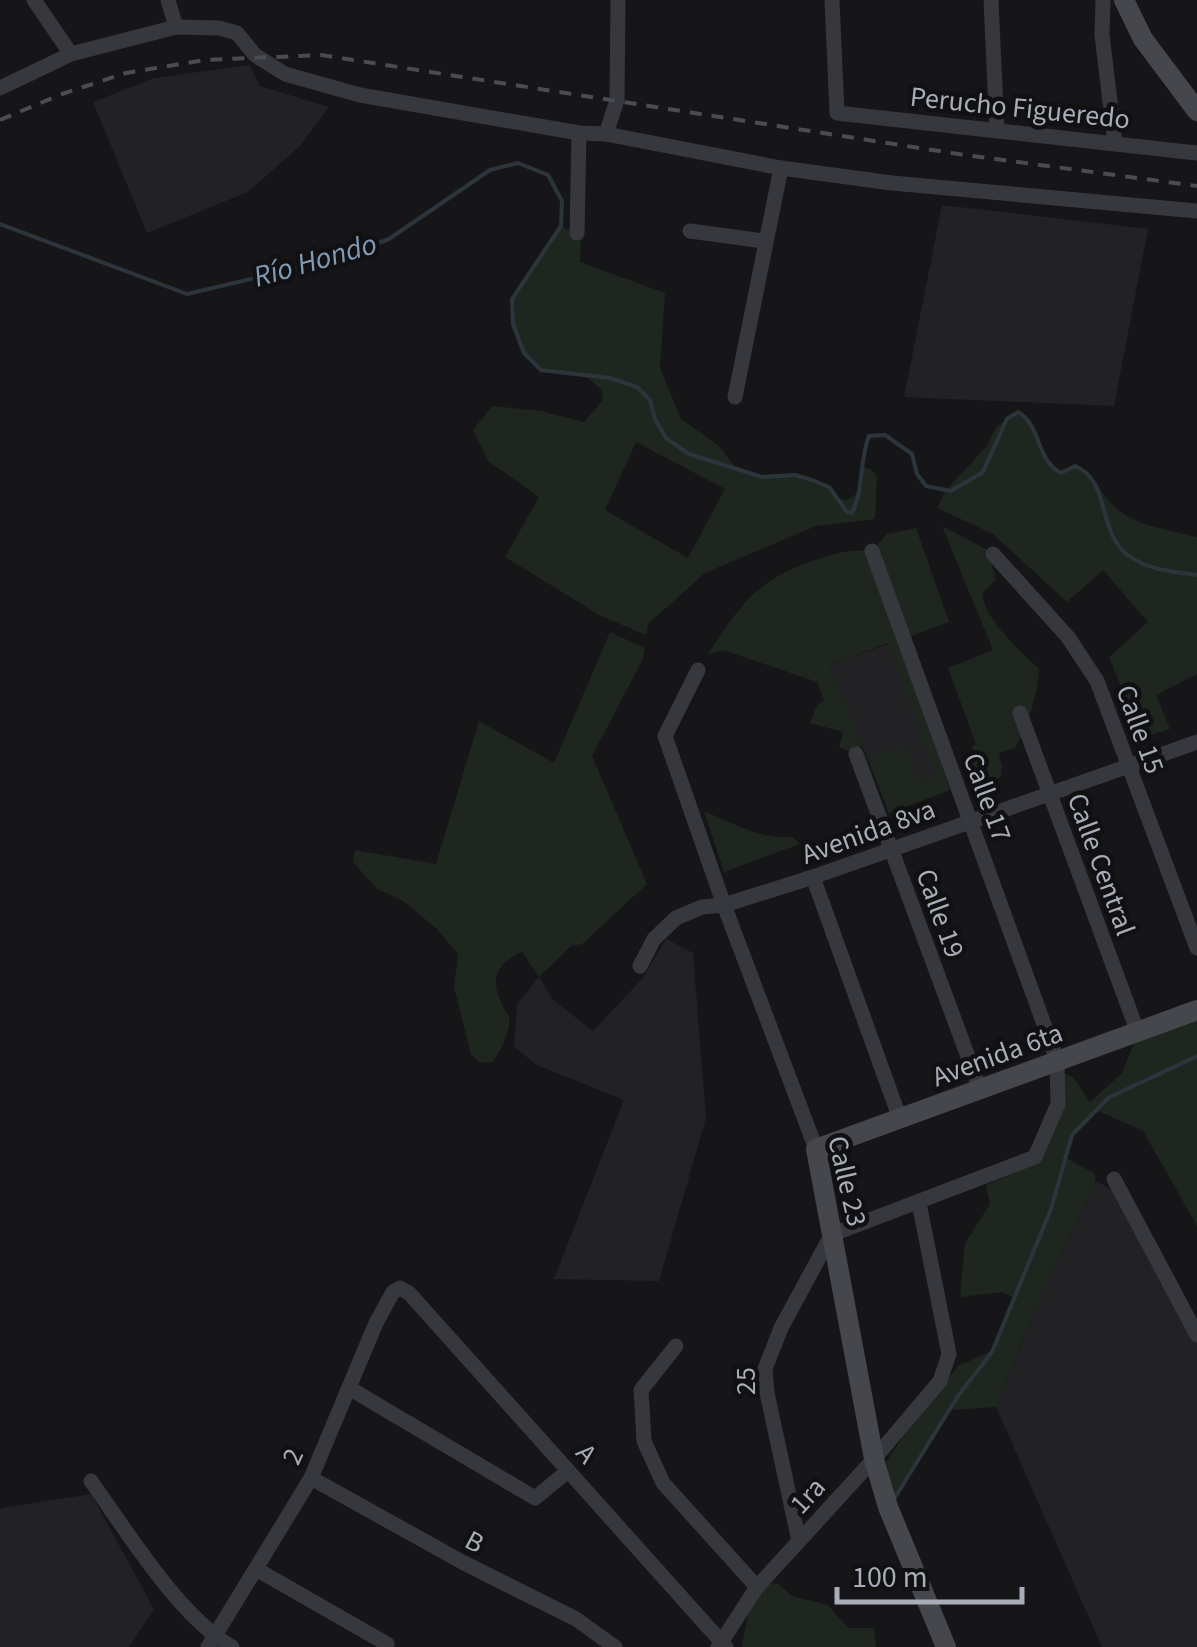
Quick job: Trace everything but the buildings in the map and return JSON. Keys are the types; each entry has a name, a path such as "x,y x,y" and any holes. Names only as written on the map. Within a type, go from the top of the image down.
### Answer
{"street":[{"path":"34,0 71,54"},
{"path":"168,0 176,27"},
{"path":"606,134 617,100 618,0"},
{"name":"Perucho Figueredo","path":"832,0 837,113 1197,153"},
{"path":"991,0 998,130"},
{"path":"1104,0 1102,35 1115,142"},
{"path":"1124,0 1143,39 1197,112"},
{"path":"0,88 71,54 176,27 219,28 237,33 254,55 285,74 360,95 579,133 606,134 780,168 892,183 1197,211"},
{"path":"577,233 579,133"},
{"path":"735,398 780,168"},
{"path":"690,231 764,241"},
{"name":"Calle 17","path":"872,551 1057,1060"},
{"name":"Calle 15","path":"993,554 1082,655 1110,708 1127,765 1197,948"},
{"name":"Calle 23","path":"698,670 666,736 724,905 816,1149 874,1459 888,1507 946,1647"},
{"name":"Calle Central","path":"1020,713 1138,1033"},
{"name":"Avenida 8va","path":"640,966 654,939 676,918 702,907 724,905 813,877 1197,742"},
{"name":"Calle 19","path":"856,754 980,1089"},
{"path":"813,877 900,1119"},
{"name":"Avenida 6ta","path":"816,1149 1197,1010"},
{"path":"833,1234 1035,1157 1058,1104 1057,1060"},
{"path":"1114,1179 1197,1335"},
{"name":"1ra","path":"722,1646 757,1588 940,1381 949,1354 919,1202"},
{"name":"25","path":"799,1541 764,1369 805,1281 833,1234"},
{"name":"2","path":"211,1641 311,1478 392,1292 400,1288 409,1293"},
{"name":"A","path":"409,1293 722,1646"},
{"path":"676,1346 641,1390 644,1442 663,1483 757,1588"},
{"path":"350,1388 536,1498 568,1471"},
{"name":"B","path":"311,1478 464,1564 576,1619 616,1647"},
{"path":"92,1481 211,1641 232,1647"},
{"path":"256,1569 387,1646"}],"shaded area":[{"path":"250,65 260,86 329,107 301,145 248,192 147,233 93,102 154,78"},
{"path":"942,205 1148,229 1114,406 904,397"},
{"path":"561,226 581,236 580,262 665,293 660,368 681,419 719,446 739,472 762,477 795,475 829,487 841,499 858,493 860,466 871,469 877,477 875,519 816,526 705,573 648,624 646,635 601,616 505,557 539,497 488,461 473,430 492,406 541,411 584,422 603,400 601,389 585,376 541,370 524,353 513,324 512,299","holes":["636,442 725,489 688,558 605,510"]},
{"path":"1018,412 1026,418 1053,467 1061,472 1075,466 1081,469 1114,506 1132,518 1197,537 1197,674 1156,695 1170,729 1141,738 1109,657 1148,622 1103,570 1067,602 993,534 937,508 946,490 987,446 996,427"},
{"path":"942,526 986,549 996,579 983,593 984,603 1004,634 1039,669 1034,700 1020,739 1015,748 999,753 1001,777 975,789 966,763 976,759 972,747 976,744 948,668 993,650"},
{"path":"916,528 949,622 898,641 950,790 889,813 868,758 906,744 919,782 935,776 888,643 830,665 863,745 856,754 839,747 843,732 810,723 817,705 824,701 817,682 723,650 707,655 749,598 774,578 833,554 872,551 887,534"},
{"path":"610,632 645,648 643,659 592,756 647,884 582,944 571,946 539,977 522,952 502,966 496,985 509,1016 508,1028 493,1062 480,1063 471,1055 454,987 458,954 436,928 403,901 377,889 353,862 355,850 436,864 479,721 554,763"},
{"path":"899,640 950,790 889,813 830,665"},
{"path":"704,811 759,833 793,837 800,844 724,872"},
{"path":"666,939 693,953 706,1118 659,1281 554,1279 624,1100 537,1065 514,1047 517,1005 539,977 553,1000 593,1031 643,978"},
{"path":"1197,1015 1197,1226 1143,1131 1096,1110 1072,1135 1066,1158 1094,1173 1096,1181 1033,1314 996,1407 949,1410 895,1497 886,1462 958,1366 992,1351 1014,1298 1002,1292 960,1297 965,1243 990,1204 986,1185 1038,1163 1063,1073 1073,1077 1090,1102 1122,1073 1136,1038"},
{"path":"1096,1181 1115,1191 1197,1340 1197,1647 1102,1647 996,1407 1033,1314"},
{"path":"91,1494 154,1609 129,1647 0,1647 0,1511"},
{"path":"772,1583 792,1596 828,1605 848,1628 874,1628 876,1647 742,1647 753,1602"}],"waterway":[{"name":"Río Hondo","path":"0,224 187,294 335,259 389,239 490,170 518,163 548,175 562,201 561,226 512,299 513,324 524,353 541,370 610,378 637,387 650,400 666,438 689,454 762,477 795,475 812,480 829,487 847,512 852,513 869,436 885,435 912,454 917,474 926,486 951,491 983,472 1007,419 1018,412 1031,425 1053,467 1061,473 1075,466 1094,483 1112,535 1129,556 1153,567 1197,575"},
{"path":"894,1499 958,1396 992,1352 1051,1209 1072,1135 1108,1098 1197,1056"}],"railway":[{"path":"0,120 126,73 205,60 321,55 958,154 1197,186"}]}
